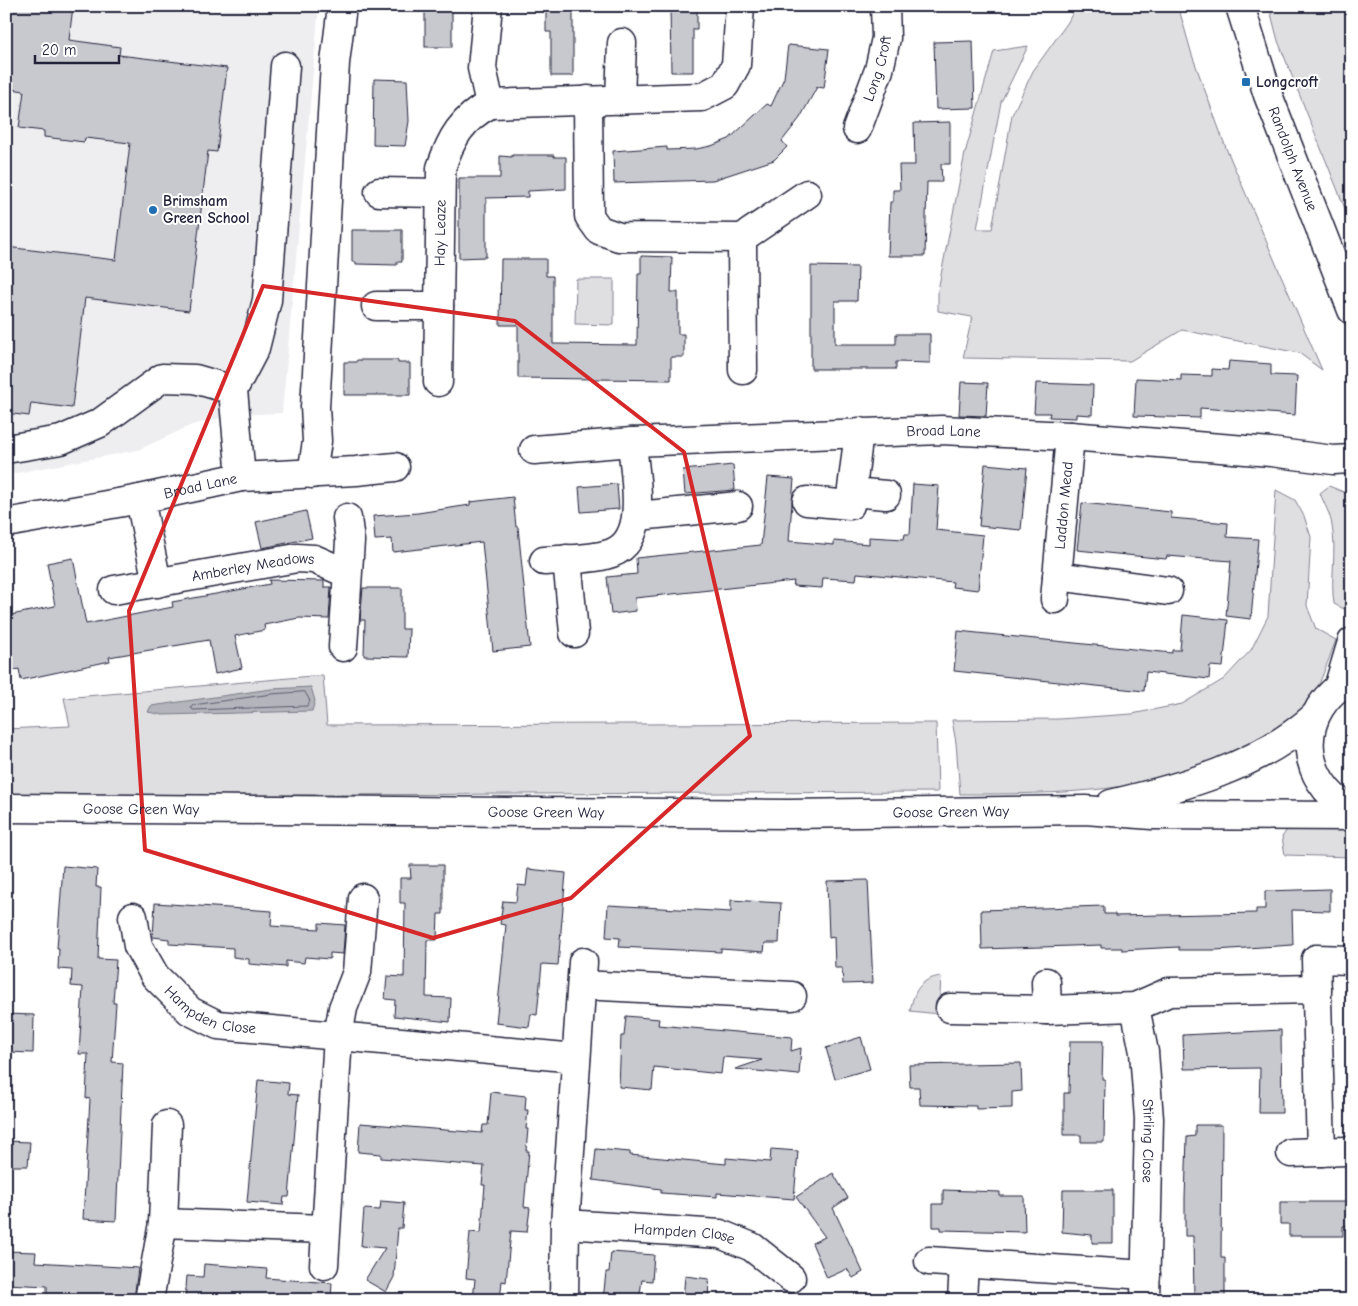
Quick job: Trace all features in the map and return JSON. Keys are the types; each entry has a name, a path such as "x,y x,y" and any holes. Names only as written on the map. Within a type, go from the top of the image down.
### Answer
{"street":[{"path":"312,474 317,441 315,407 335,63 342,6"},
{"path":"488,6 482,68 490,104 702,97 725,85 736,65 740,6"},
{"name":"Long Croft","path":"857,129 880,70 886,38 886,6"},
{"name":"Randolph Avenue","path":"1240,6 1268,94 1352,310"},
{"path":"620,100 622,43"},
{"path":"241,477 233,390 255,348 267,300 285,66"},
{"path":"588,100 589,216 599,230 619,237 742,238 807,194"},
{"name":"Hay Leaze","path":"438,382 441,168 448,147 460,128 474,113 490,104"},
{"path":"379,192 440,192"},
{"path":"742,238 743,370"},
{"path":"376,306 439,306"},
{"path":"6,449 61,440 100,423 162,378 195,378 233,390"},
{"name":"Broad Lane","path":"534,450 632,442 858,432 957,430 1070,436 1271,452 1333,460 1352,459"},
{"path":"807,501 850,505 858,432"},
{"name":"Laddon Mead","path":"1070,436 1056,587 1168,591"},
{"path":"574,633 555,560 607,555 622,547 632,534 638,516 632,442"},
{"name":"Broad Lane","path":"6,523 140,499 241,477 312,474 395,467"},
{"path":"852,492 886,496"},
{"path":"140,499 157,582"},
{"path":"638,516 738,506"},
{"path":"343,647 346,573 350,541 348,518"},
{"name":"Amberley Meadows","path":"114,590 297,558 314,559 346,573"},
{"path":"1352,642 1345,682 1320,705 1314,717 1309,738 1311,760 1318,780 1332,798 1352,810"},
{"name":"Goose Green Way","path":"1085,810 1179,788 1226,770 1277,745 1298,731 1314,717"},
{"name":"Goose Green Way","path":"6,808 789,814 1085,810 1152,815 1352,816"},
{"path":"324,1266 338,1036 343,1008 357,972 363,898"},
{"name":"Hampden Close","path":"133,917 138,946 155,976 190,1011 218,1025 576,1058"},
{"path":"1291,1153 1334,1152 1317,989 1316,958 1352,960"},
{"path":"564,1300 565,1224 582,974 792,996"},
{"path":"1046,982 1047,1010"},
{"path":"950,1008 1047,1010 1134,1007 1169,992 1317,989"},
{"name":"Stirling Close","path":"929,1262 964,1264 1145,1288 1149,1119 1144,1052 1134,1007"},
{"path":"149,1300 163,1223 166,1125"},
{"path":"163,1223 325,1229"},
{"name":"Hampden Close","path":"565,1224 720,1234 752,1247 791,1278"},
{"path":"962,1300 964,1264"}],"highlighted area":[{"path":"263,286 515,321 684,452 750,736 571,898 433,938 145,850 129,611"}],"shaded area":[{"name":"Brimsham Green School","path":"6,6 319,6 282,413 234,415 192,425 138,450 6,475"},
{"path":"1076,6 1177,6 1192,55 1226,148 1322,370 1299,353 1182,330 1130,361 963,358 972,317 938,311 938,290 965,153 994,51 1028,46 1001,102 977,229 992,229 1012,115 1033,71 1068,22"},
{"path":"1269,6 1352,6 1352,226 1278,41"},
{"path":"576,279 614,279 614,325 575,324"},
{"path":"1329,486 1346,493 1352,503 1352,574 1344,609 1334,604 1333,536 1330,518 1320,493"},
{"path":"1276,490 1295,500 1304,516 1311,537 1307,606 1316,629 1336,640 1317,689 1308,707 1297,719 1269,738 1212,765 1142,783 1070,792 960,794 956,743 952,720 1059,719 1132,714 1182,704 1224,679 1251,650 1268,616"},
{"path":"323,675 327,725 936,723 938,792 113,796 6,794 6,729 70,726 64,698"},
{"path":"1294,820 1352,823 1352,857 1285,855 1282,837"},
{"path":"941,976 939,1014 910,1011 913,998 923,983"}],"water":[{"path":"311,687 315,701 312,711 163,715 148,712 151,706 271,689"}],"building":[{"path":"6,6 73,6 69,40 120,47 119,55 227,68 217,152 208,151 189,311 85,298 72,408 31,403 29,416 6,413 6,247 116,260 130,143 85,138 84,142 44,137 44,131 19,128 24,91 6,88"},
{"path":"425,6 452,6 452,47 425,47"},
{"path":"546,6 573,6 573,76 551,76 551,32 546,32"},
{"path":"670,6 697,6 697,29 693,29 693,72 671,72"},
{"path":"973,41 975,108 936,109 934,42"},
{"path":"788,45 829,49 824,88 817,87 800,118 782,141 787,147 774,160 713,180 614,183 613,151 667,147 667,150 696,149 711,146 729,139 767,104 771,106 784,78"},
{"path":"374,79 407,80 409,121 405,146 373,145"},
{"path":"950,122 950,164 941,164 942,182 927,182 925,256 888,256 890,202 893,202 893,190 900,190 899,165 915,165 914,123"},
{"path":"512,155 554,155 554,157 566,157 566,189 528,191 528,197 486,198 486,257 459,258 459,178 500,178 500,156 512,157"},
{"path":"352,230 402,230 402,262 397,262 397,265 356,264 356,262 352,262"},
{"path":"641,256 672,257 671,292 678,292 678,334 684,334 684,357 671,357 671,380 518,378 518,325 500,325 501,259 546,259 546,276 553,276 553,344 637,345 638,274 641,274"},
{"path":"811,266 858,267 857,301 835,301 835,344 896,344 896,334 930,334 930,363 896,362 896,369 811,369"},
{"path":"357,360 398,360 398,363 410,363 410,395 344,395 344,362 356,362"},
{"path":"1229,361 1271,364 1271,375 1297,376 1295,415 1200,408 1200,418 1134,416 1136,378 1181,380 1181,375 1212,376 1212,369 1228,370"},
{"path":"961,382 988,383 986,416 959,415"},
{"path":"1036,383 1093,385 1092,415 1076,414 1076,418 1049,417 1050,413 1034,413"},
{"path":"985,464 1027,468 1021,530 979,526"},
{"path":"733,465 735,490 685,494 683,470"},
{"path":"768,477 794,479 789,541 834,545 834,541 869,544 869,537 904,539 905,534 910,534 913,484 939,486 936,530 983,535 978,590 952,587 953,582 857,573 856,580 823,578 822,588 793,586 794,581 635,598 636,611 611,614 607,577 637,574 636,558 761,545"},
{"path":"617,484 619,509 581,512 579,487"},
{"path":"513,497 516,527 518,527 530,647 493,651 482,542 393,552 392,539 375,540 373,516 418,513 470,505 470,502"},
{"path":"1082,503 1171,512 1171,518 1228,523 1227,537 1258,539 1251,619 1226,616 1231,561 1167,556 1166,559 1077,550"},
{"path":"306,511 312,538 262,548 256,522"},
{"path":"73,558 86,624 173,607 172,602 270,584 269,580 324,581 324,587 331,587 329,619 299,618 264,625 265,630 235,636 242,668 215,674 209,640 109,657 110,661 21,680 19,669 6,672 6,616 55,606 47,563"},
{"path":"363,588 402,588 402,629 409,629 408,657 364,656 365,620 360,620"},
{"path":"1183,615 1228,620 1223,667 1210,666 1209,679 1146,672 1144,691 954,671 958,631 1172,653 1172,650 1180,650"},
{"path":"410,865 443,865 443,914 438,914 437,940 427,940 426,997 451,998 450,1022 394,1016 395,1000 385,999 387,976 404,977 405,903 400,903 400,878 411,878"},
{"path":"63,866 97,869 96,887 101,887 98,959 116,960 113,1003 116,1003 112,1062 123,1063 116,1221 83,1219 90,1099 86,1098 88,1054 79,1054 83,987 71,986 72,970 58,969 59,948 57,948"},
{"path":"528,869 566,873 558,965 542,964 537,1015 531,1014 529,1027 496,1023 506,925 500,924 503,901 516,902 518,885 526,886"},
{"path":"868,880 873,983 843,984 842,968 835,968 834,937 829,938 827,881"},
{"path":"1330,889 1330,911 1292,910 1293,945 1215,950 1179,950 1179,947 1122,950 1122,948 1101,948 1101,945 982,949 981,910 1104,906 1104,914 1115,914 1115,916 1256,913 1256,909 1265,909 1265,891"},
{"path":"731,900 781,903 779,943 765,943 764,952 721,949 721,952 619,947 620,938 606,937 608,905 731,912"},
{"path":"155,903 272,911 271,926 319,929 319,923 345,925 343,954 330,953 330,959 305,957 304,963 286,961 286,967 249,964 249,959 233,957 233,948 169,944 169,939 153,937"},
{"path":"6,1014 34,1015 33,1053 6,1052"},
{"path":"626,1016 659,1019 658,1025 792,1037 791,1051 801,1048 799,1075 735,1069 762,1060 723,1057 721,1074 654,1067 652,1090 619,1087 621,1036 624,1036"},
{"path":"1281,1030 1282,1113 1259,1113 1260,1068 1184,1069 1183,1035"},
{"path":"861,1037 870,1069 835,1079 826,1048"},
{"path":"1070,1041 1103,1041 1102,1079 1105,1079 1104,1142 1081,1142 1081,1135 1064,1135 1064,1093 1069,1093"},
{"path":"1021,1063 1022,1091 1012,1092 1012,1108 976,1109 976,1106 920,1105 919,1087 910,1087 909,1065"},
{"path":"258,1080 289,1083 288,1094 298,1095 289,1197 284,1197 283,1205 247,1202"},
{"path":"491,1092 526,1096 525,1110 528,1110 526,1129 528,1129 526,1151 529,1151 524,1207 530,1208 527,1232 511,1231 506,1282 502,1281 500,1300 473,1300 475,1279 466,1278 470,1232 481,1233 485,1185 482,1185 484,1166 381,1158 381,1154 358,1152 360,1123 482,1133 483,1125 488,1125"},
{"path":"1195,1125 1222,1125 1221,1258 1225,1258 1225,1300 1194,1300 1193,1236 1185,1236 1185,1198 1187,1137 1195,1136"},
{"path":"6,1141 30,1142 28,1166 6,1166"},
{"path":"596,1149 630,1152 630,1155 726,1164 726,1158 770,1162 771,1149 798,1151 794,1199 717,1193 717,1197 661,1193 661,1189 593,1180"},
{"path":"833,1173 848,1198 833,1208 863,1272 853,1278 847,1269 827,1278 812,1243 825,1237 796,1197"},
{"path":"943,1190 1000,1192 1000,1196 1024,1196 1025,1232 941,1230 941,1227 933,1227 933,1204 943,1204"},
{"path":"1063,1190 1113,1190 1113,1243 1092,1243 1092,1235 1062,1232"},
{"path":"381,1201 404,1203 402,1228 398,1228 394,1277 386,1292 365,1280 385,1248 361,1246 364,1209 380,1210"},
{"path":"1280,1202 1352,1202 1352,1226 1343,1226 1343,1236 1289,1236 1289,1224 1280,1224"},
{"path":"6,1251 36,1252 35,1262 138,1268 134,1300 47,1298 47,1286 6,1284"},
{"path":"611,1252 654,1255 652,1281 642,1280 639,1300 603,1300 606,1272 609,1272"},
{"path":"204,1264 267,1269 266,1278 332,1283 331,1300 185,1300 187,1276 203,1277"},
{"path":"685,1276 709,1279 708,1300 683,1300"}],"place":[{"name":"Longcroft","path":"1246,82"},
{"name":"Brimsham Green School","path":"153,210"}]}
